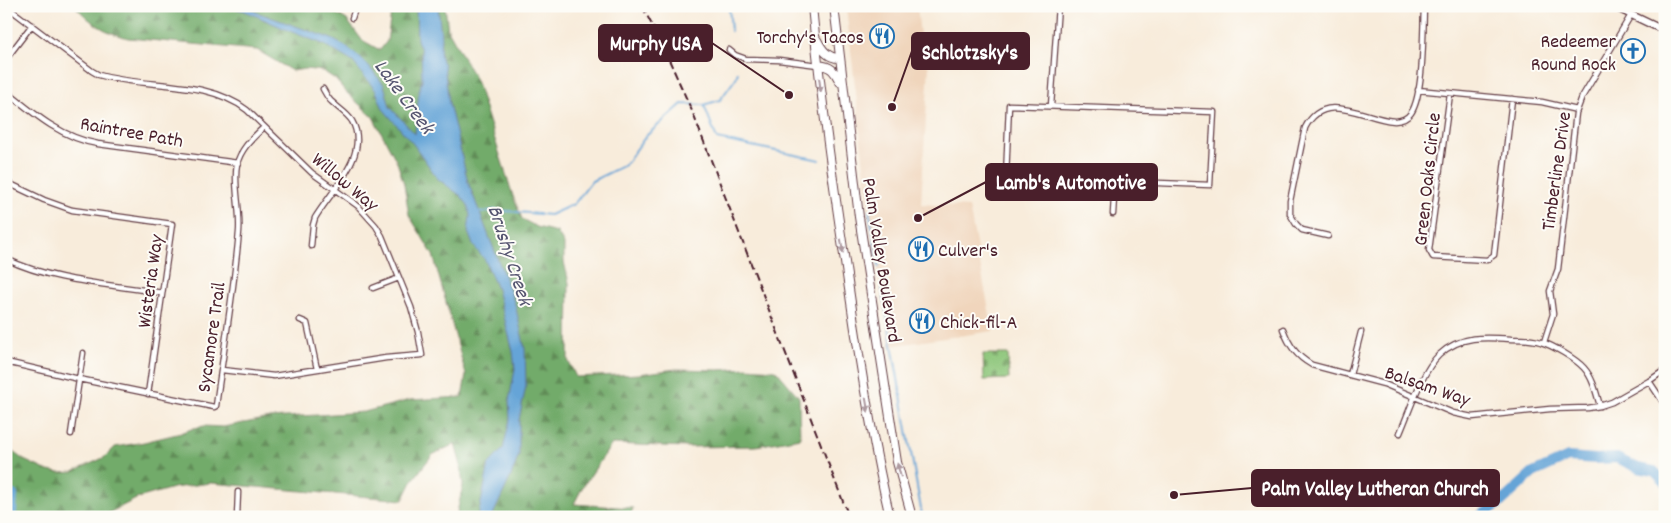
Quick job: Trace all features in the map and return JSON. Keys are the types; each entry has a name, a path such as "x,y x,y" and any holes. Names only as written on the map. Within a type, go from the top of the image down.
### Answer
{"highway":[{"name":"Palm Valley Boulevard","path":"812,6 836,204 879,472 890,517"},
{"name":"Palm Valley Boulevard","path":"834,6 859,217 897,462 912,517"},
{"path":"815,36 818,44 827,54 832,58 839,58"},
{"path":"818,65 831,68 843,86"}],"main road":[{"path":"1613,6 1665,31"}],"street":[{"name":"Willow Way","path":"6,6 99,75 209,91 243,107 312,173 358,206 376,226 382,236 413,315 422,354 274,376 222,370"},
{"path":"352,18 356,6"},
{"path":"1051,106 1058,6"},
{"path":"1328,236 1302,230 1290,213 1290,200 1305,128 1318,112 1335,108 1395,121 1408,117 1418,90 1422,66 1424,6"},
{"name":"Timberline Drive","path":"1544,342 1553,314 1550,291 1558,269 1577,110 1582,97 1631,15"},
{"path":"6,59 32,25"},
{"path":"729,50 735,55 746,59 780,60 818,65"},
{"path":"311,246 315,218 354,157 357,146 354,126 348,115 330,101 323,90"},
{"path":"1418,90 1554,103 1577,110"},
{"name":"Raintree Path","path":"6,92 54,127 79,140 238,163"},
{"name":"Green Oaks Circle","path":"1450,94 1429,250 1433,257 1487,260 1494,255 1512,99"},
{"path":"1010,106 1051,106 1214,112 1210,185 1006,177 1010,106"},
{"name":"Sycamore Trail","path":"8,362 214,408 216,406 222,370 240,232 236,181 238,163 246,146 264,127"},
{"path":"1113,214 1115,181"},
{"name":"Wisteria Way","path":"6,182 44,200 72,210 172,224 148,394"},
{"path":"6,259 28,268 66,278 162,293"},
{"path":"373,288 399,278"},
{"path":"300,320 307,323 317,369"},
{"name":"Balsam Way","path":"1283,329 1288,344 1304,360 1318,367 1384,384 1453,413 1472,417 1600,406 1612,402 1649,382 1665,370"},
{"path":"1350,375 1361,332"},
{"path":"1400,433 1426,372 1433,362 1444,351 1458,342 1471,338 1484,337 1544,342 1583,367 1591,378 1600,406"},
{"path":"71,434 83,353"},
{"path":"6,376 8,362"},
{"path":"1649,382 1665,405"},
{"path":"237,517 238,492"}],"shaded area":[{"path":"846,6 917,6 923,64 929,66 921,204 969,207 993,331 890,346 869,211"}],"green space":[{"path":"75,6 324,6 347,20 362,40 380,50 387,41 392,6 445,6 448,30 476,80 522,219 537,227 557,232 564,244 564,262 569,283 568,360 576,377 639,374 676,369 718,370 747,368 776,370 799,397 800,438 756,446 687,447 612,444 582,488 574,504 633,508 630,517 456,517 463,485 455,444 432,455 413,480 403,500 211,483 173,488 138,498 101,517 6,517 6,447 24,460 48,471 60,473 73,472 105,457 115,447 144,442 204,426 223,427 270,418 364,412 410,400 462,397 466,375 433,255 409,215 404,184 397,162 373,117 335,79 323,71 305,69 292,71 257,50 120,36 99,27"},
{"path":"983,354 1008,354 1009,379 984,380"}],"water":[{"path":"225,6 245,6 256,12 332,39 348,48 364,61 384,85 390,107 415,134 419,91 422,80 421,50 417,40 416,6 438,6 441,58 444,65 449,103 468,182 515,304 525,349 526,386 519,420 519,455 492,517 478,517 489,464 503,449 510,419 509,401 515,369 513,352 497,289 485,260 473,245 468,232 470,216 468,205 461,196 438,179 414,145 383,109 376,91 353,62 323,44 245,11"}],"waterway":[{"path":"729,6 731,31"},
{"name":"Brushy Creek","path":"478,213 495,210 550,215 574,204 592,181 625,165 646,136 682,104 704,105 720,100 736,78 738,72"},
{"path":"704,105 717,139 820,160"},
{"path":"869,210 879,267"},
{"path":"882,288 922,515"},
{"path":"1478,517 1499,504 1533,473 1568,457 1617,458 1638,468 1654,471 1665,482"},
{"path":"6,492 13,495 10,517"}],"railway":[{"path":"642,6 662,44 692,111 849,517"}],"place":[{"name":"Torchy's Tacos","path":"882,36"},
{"name":"Redeemer Round Rock","path":"1633,51"},
{"name":"Murphy USA","path":"789,95"},
{"name":"Schlotzsky's","path":"892,107"},
{"name":"Lamb's Automotive","path":"918,218"},
{"name":"Culver's","path":"921,249"},
{"name":"Chick-fil-A","path":"922,321"},
{"name":"Palm Valley Lutheran Church","path":"1174,495"}],"water label":[{"name":"Lake Creek","path":"405,96"}]}
